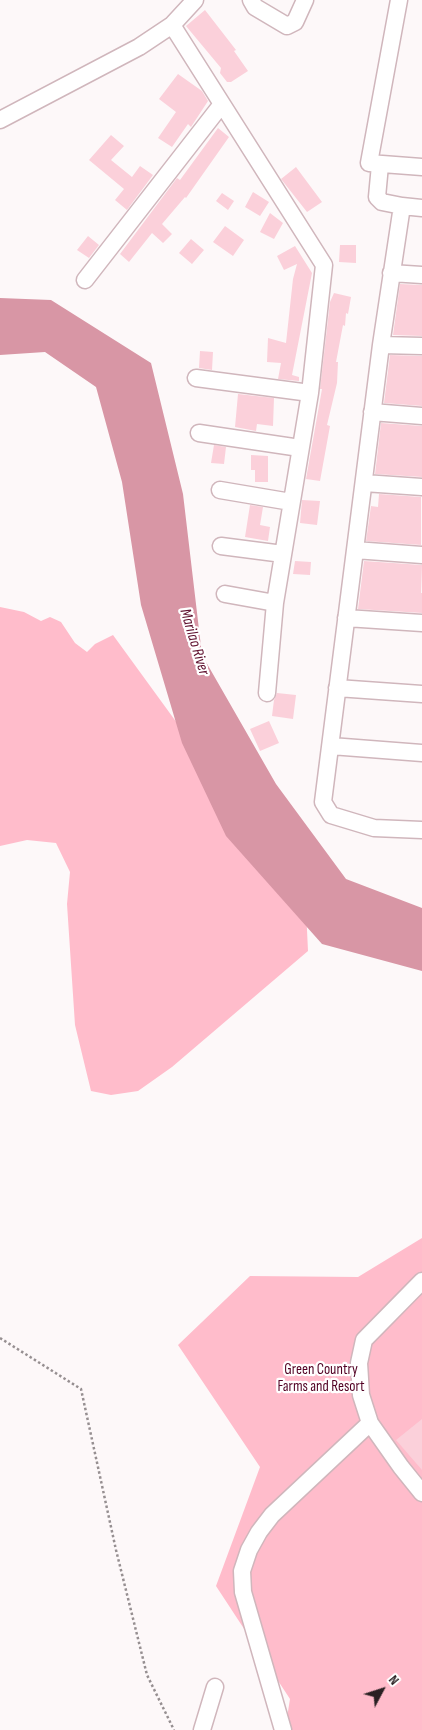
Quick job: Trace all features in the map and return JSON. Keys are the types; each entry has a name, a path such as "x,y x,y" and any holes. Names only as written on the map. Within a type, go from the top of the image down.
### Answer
{"street":[{"path":"0,120 139,47 172,25 195,0"},
{"path":"251,0 254,7 287,26 295,22 305,0"},
{"path":"399,0 370,163 422,167"},
{"path":"172,25 324,265 310,393 275,604 267,692"},
{"path":"85,280 222,104"},
{"path":"380,165 377,197 382,202 422,208"},
{"path":"402,206 372,412 323,802 331,814 374,828 422,830"},
{"path":"391,273 422,275"},
{"path":"381,345 422,346"},
{"path":"196,378 310,393"},
{"path":"372,412 422,416"},
{"path":"199,433 300,448"},
{"path":"364,483 422,487"},
{"path":"220,490 291,502"},
{"path":"221,546 283,554"},
{"path":"355,550 422,555"},
{"path":"225,594 275,604"},
{"path":"346,618 422,623"},
{"path":"337,688 422,694"},
{"path":"331,746 422,753"},
{"path":"422,1281 364,1340 359,1363 361,1395 370,1423 422,1493"},
{"path":"283,1730 242,1592 242,1571 258,1532 272,1515 370,1423"},
{"path":"202,1730 215,1687"}],"path":[{"path":"0,1338 81,1389 116,1550 147,1675 174,1730"}],"green space":[{"path":"0,607 24,612 41,621 50,617 61,622 75,643 87,652 95,644 113,635 201,756 306,909 308,951 172,1067 138,1091 111,1095 91,1091 75,1025 67,904 70,872 56,843 27,840 0,846"},
{"name":"Green Country Farms and Resort","path":"422,1238 422,1730 285,1730 290,1699 216,1586 260,1467 178,1345 250,1276 358,1277"}],"water":[{"name":"Marilao River","path":"0,298 51,300 151,363 183,494 202,655 276,784 346,879 422,908 422,971 322,944 226,836 182,743 141,605 122,482 96,387 45,352 0,355"}],"building":[{"path":"205,10 236,50 234,51 248,71 231,82 227,82 220,73 221,68 186,26"},
{"path":"178,74 202,91 208,101 191,127 188,124 172,147 158,138 176,112 159,99"},
{"path":"218,128 229,137 186,198 162,224 172,234 163,243 152,233 129,262 120,254 177,178 180,180"},
{"path":"111,135 124,146 111,160 132,177 140,166 153,175 127,210 115,200 124,189 89,160"},
{"path":"296,167 322,202 307,212 281,179"},
{"path":"253,192 269,202 260,216 245,207"},
{"path":"222,193 234,201 228,210 216,201"},
{"path":"270,213 283,223 274,239 260,232"},
{"path":"225,226 244,240 233,256 213,242"},
{"path":"88,236 99,245 89,258 77,250"},
{"path":"191,239 204,250 192,264 179,253"},
{"path":"340,245 356,245 356,263 339,262"},
{"path":"295,246 312,273 292,375 299,377 299,381 278,379 281,363 267,362 268,338 286,343 293,279 297,264 284,270 277,256"},
{"path":"400,284 422,285 422,336 393,335"},
{"path":"334,293 351,297 336,362 338,362 337,383 327,425 330,426 320,481 306,479 322,389 320,389 330,302"},
{"path":"200,351 213,352 212,370 199,368"},
{"path":"390,355 422,356 422,406 384,403"},
{"path":"238,394 274,398 273,426 257,424 256,431 235,427"},
{"path":"381,423 422,426 422,477 375,474"},
{"path":"214,445 226,447 224,464 211,463"},
{"path":"251,455 268,456 268,482 255,482 255,470 251,470"},
{"path":"379,494 421,497 421,545 366,541 371,506 378,507"},
{"path":"302,500 320,501 317,525 300,523"},
{"path":"250,505 263,507 260,525 270,527 268,541 245,537"},
{"path":"295,561 311,562 310,575 293,574"},
{"path":"364,561 422,565 422,613 358,609"},
{"path":"277,693 296,695 293,719 272,716"},
{"path":"269,721 279,743 260,751 250,729"},
{"path":"422,1419 422,1470 396,1440"}]}
